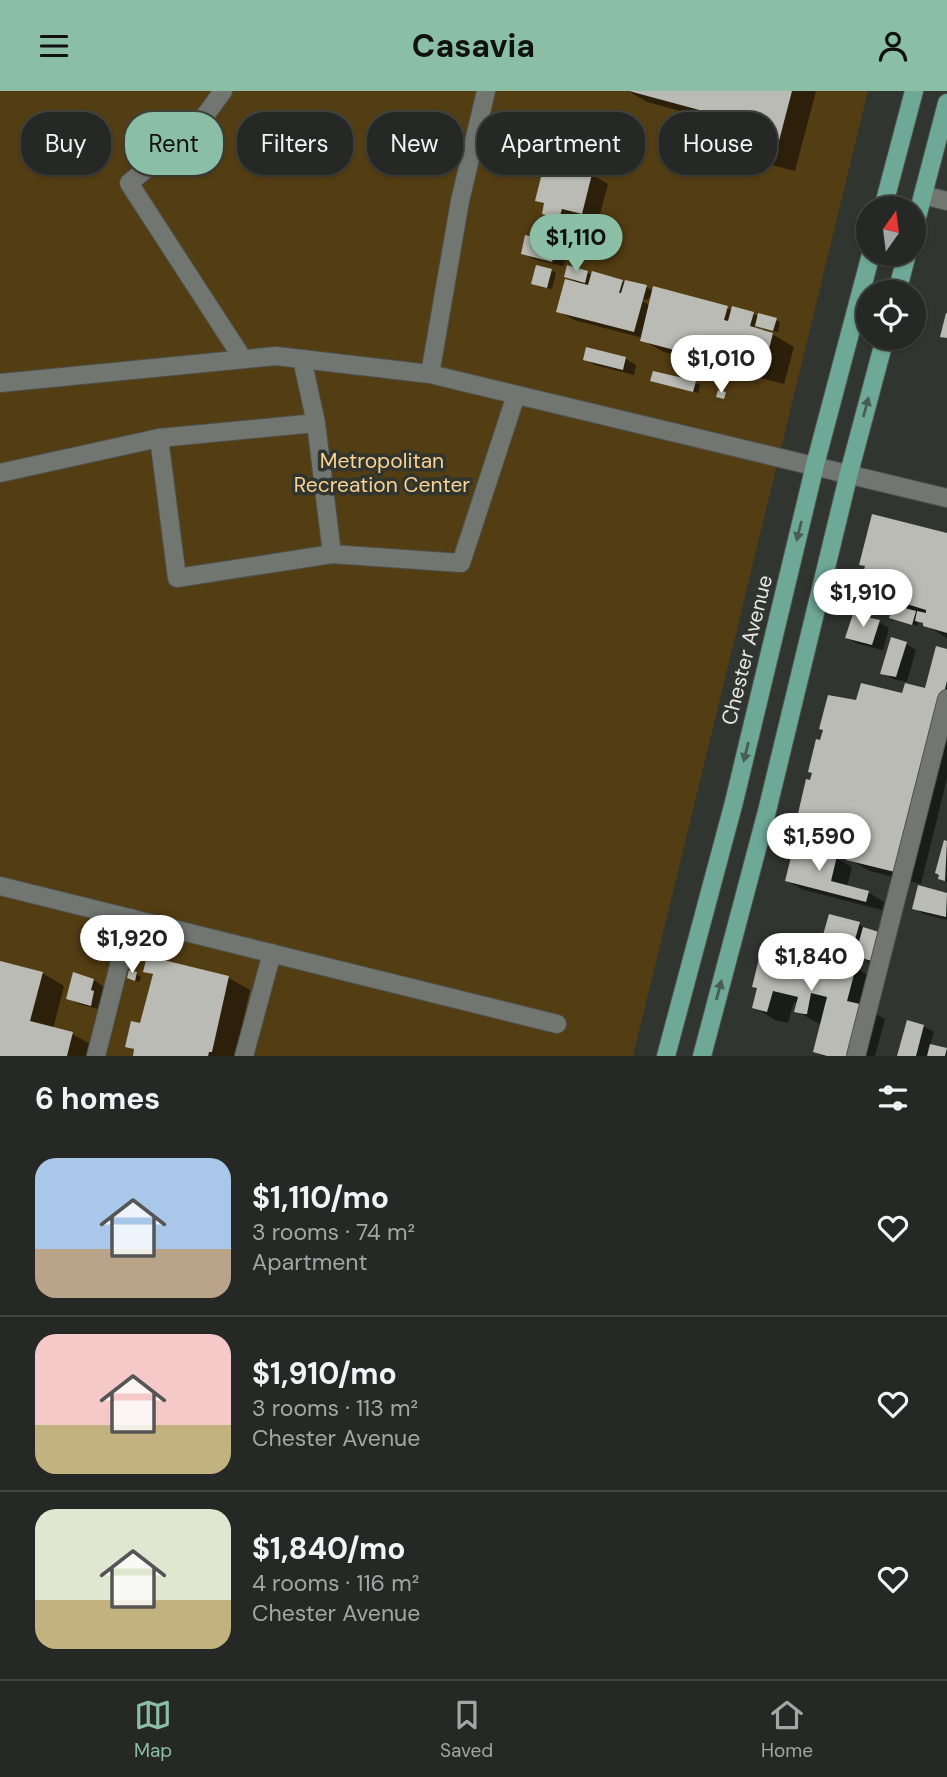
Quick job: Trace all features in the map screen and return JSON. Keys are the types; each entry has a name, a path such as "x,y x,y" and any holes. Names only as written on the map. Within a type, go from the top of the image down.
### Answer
{"main road":[{"path":"886,196 914,91"},
{"path":"923,195 947,103"},
{"name":"Chester Avenue","path":"666,1056 734,802 815,465 869,266"},
{"path":"702,1056 767,811 849,473 882,350"}],"street":[{"path":"223,91 195,128 129,183 243,359"},
{"path":"430,373 460,201 486,91"},
{"path":"923,195 947,201"},
{"path":"0,383 276,356 430,373 947,498"},
{"path":"302,359 316,423 332,554"},
{"path":"159,438 177,578 332,554 461,563 516,395"},
{"path":"0,473 159,438 316,423"},
{"path":"856,1056 939,765 947,699"},
{"path":"0,886 557,1024"},
{"path":"96,1056 131,918"},
{"path":"244,1056 272,953"}],"green space":[{"name":"Metropolitan Recreation Center","path":"0,91 868,91 633,1056 0,1056"}],"building":[{"path":"629,91 792,91 777,148 777,112 707,112"},
{"path":"542,175 592,175 582,214 562,209 559,219 542,214 544,203 535,201"},
{"path":"525,235 559,244 552,262 521,254"},
{"path":"536,265 552,269 547,288 531,284"},
{"path":"567,265 588,271 585,283 564,277"},
{"path":"592,271 623,280 619,293 625,280 647,285 634,332 556,312 565,279 588,285"},
{"path":"653,286 728,306 724,320 728,321 732,306 754,312 750,326 773,333 763,373 640,341"},
{"path":"758,313 777,318 773,331 755,326"},
{"path":"947,313 947,338 940,337"},
{"path":"586,347 626,357 623,370 583,360"},
{"path":"653,371 696,381 693,392 650,381"},
{"path":"718,390 726,392 724,399 716,397"},
{"path":"872,514 947,533 947,633 915,621 917,611 926,613 926,610 859,589 865,566 859,565"},
{"path":"893,605 916,611 912,625 889,618"},
{"path":"853,614 880,620 872,645 845,638"},
{"path":"891,637 907,642 896,677 880,674"},
{"path":"936,646 947,649 947,681 899,873 846,860 853,833 818,824 815,836 794,831 806,779 810,780 812,773 808,772 816,739 820,740 823,730 819,729 828,695 856,700 861,683 902,693 905,683 925,688"},
{"path":"944,840 947,841 945,881 938,879 939,875 935,873"},
{"path":"794,845 837,856 831,881 869,891 866,902 785,881"},
{"path":"918,885 947,893 946,917 912,909"},
{"path":"829,914 860,922 852,950 821,942"},
{"path":"863,927 882,933 875,962 855,956"},
{"path":"763,942 856,967 847,1001 864,1005 850,1056 827,1056 813,1052 827,997 811,993 807,1014 794,1012 798,997 773,991 767,1012 752,1008 757,988 752,987"},
{"path":"147,956 229,976 212,1052 209,1052 208,1056 133,1056 134,1049 125,1047 131,1021 140,1023 153,974 143,972"},
{"path":"0,961 43,972 30,1021 73,1032 67,1056 0,1056"},
{"path":"129,970 137,972 135,981 127,978"},
{"path":"73,972 94,979 91,1006 66,999"},
{"path":"907,1020 924,1025 916,1056 897,1056"},
{"path":"930,1044 947,1048 945,1056 927,1056"}]}
